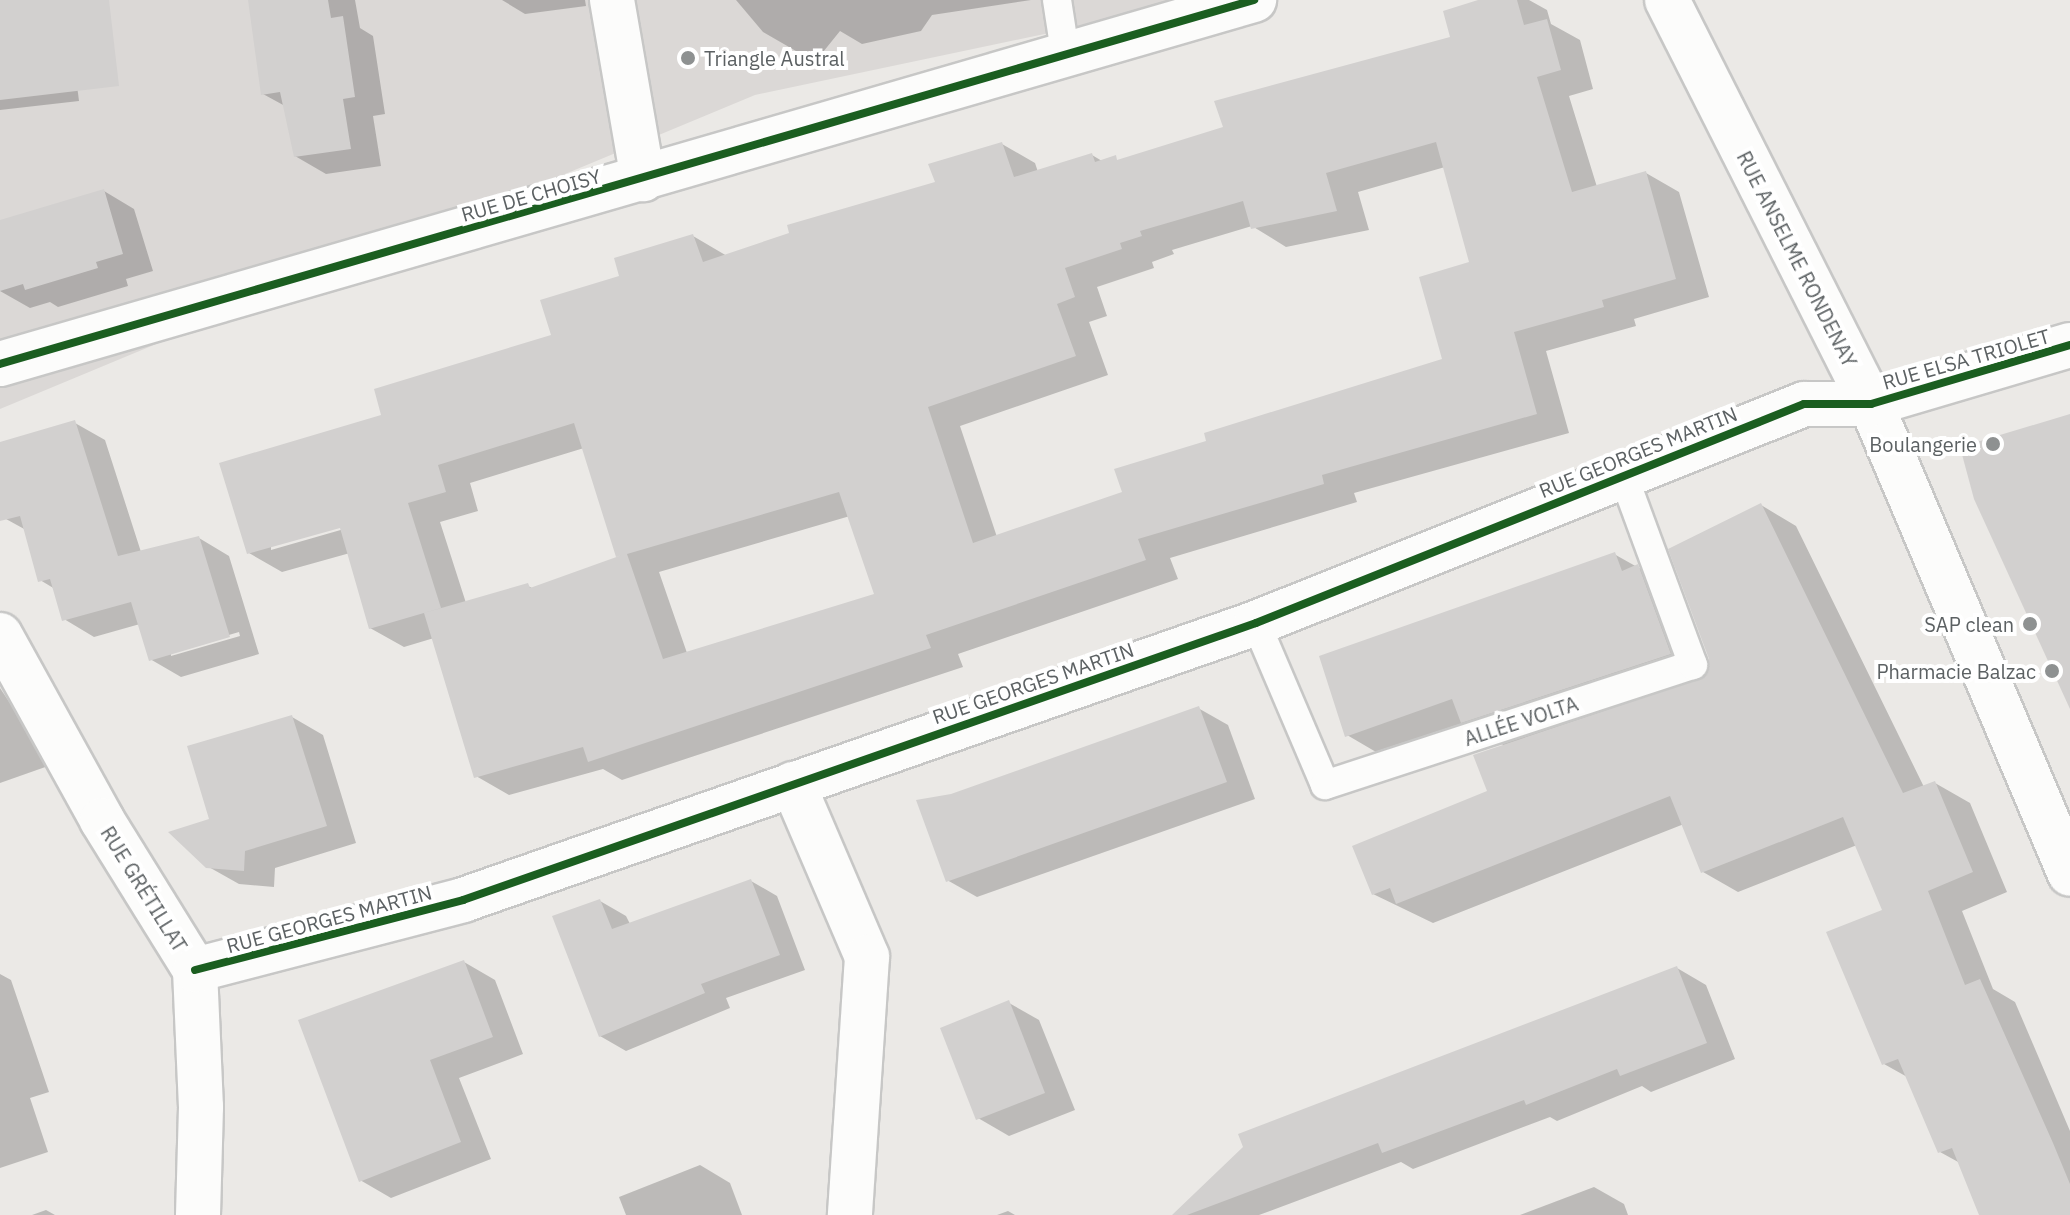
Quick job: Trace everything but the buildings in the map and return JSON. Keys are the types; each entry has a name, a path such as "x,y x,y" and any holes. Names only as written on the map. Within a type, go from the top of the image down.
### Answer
{"street":[{"path":"612,0 643,179"},
{"name":"RUE DE CHOISY","path":"0,364 1066,58 1254,0"},
{"name":"RUE ANSELME RONDENAY","path":"1667,0 1871,404 2070,874"},
{"name":"RUE ELSA TRIOLET","path":"1871,404 2070,345"},
{"name":"RUE GEORGES MARTIN","path":"195,970 463,900 1256,623 1804,404 1871,404"},
{"name":"RUE GRÉTILLAT","path":"0,635 102,820 195,970 201,1107 198,1215"},
{"path":"793,784 867,957 850,1215"}],"lane":[{"path":"1057,0 1066,58"},
{"name":"ALLÉE VOLTA","path":"1256,623 1325,785 1693,665 1623,475"}],"shaded area":[{"path":"0,0 1206,0 755,95 0,409"}],"cycle path":[{"path":"0,364 1254,0"},
{"path":"195,970 463,900 1256,623 1804,404 1871,404 2070,345"}],"place":[{"name":"Triangle Austral","path":"688,58"},
{"name":"Boulangerie","path":"1993,444"},
{"name":"SAP clean","path":"2030,624"},
{"name":"Pharmacie Balzac","path":"2052,671"}]}
